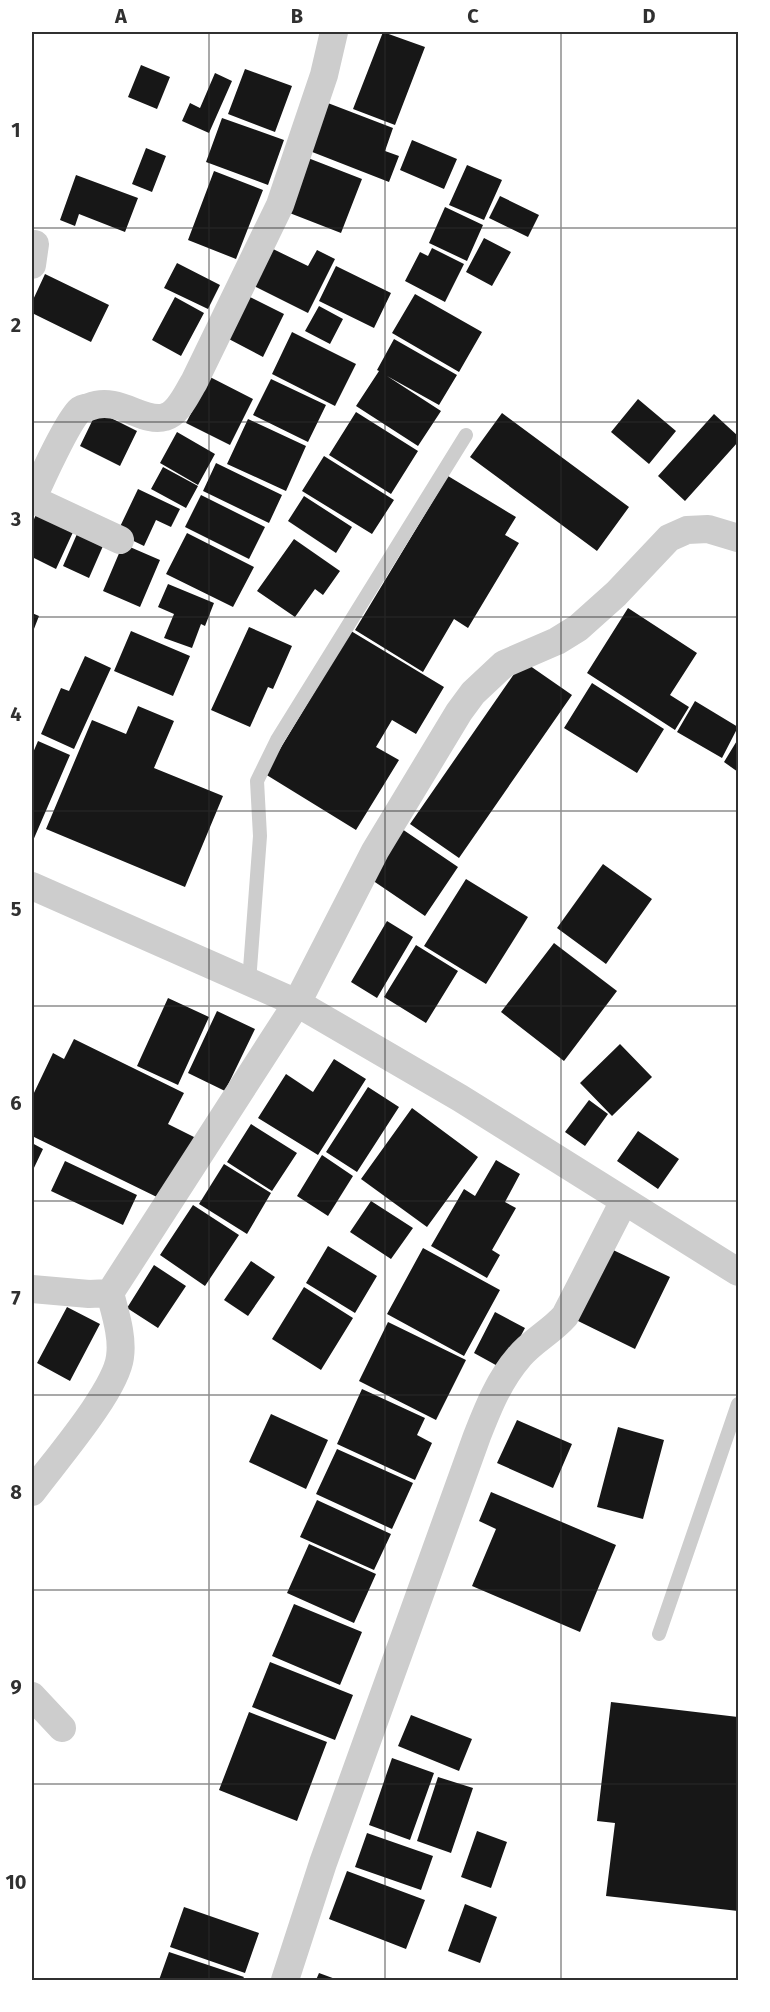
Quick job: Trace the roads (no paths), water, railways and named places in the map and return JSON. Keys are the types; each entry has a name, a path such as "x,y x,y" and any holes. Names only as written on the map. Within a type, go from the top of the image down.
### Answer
{"street":[{"path":"120,540 32,499 67,429 80,410 96,404 118,405 153,418 166,417 179,407 194,382 280,205 324,75 334,32"},
{"path":"32,1492 110,1385 120,1357 119,1332 110,1293 297,1004 375,851 459,712 473,693 504,664 579,628 616,594 669,538 687,530 708,529 738,538"},
{"path":"32,886 297,1004 460,1098 738,1272"},
{"path":"285,1980 323,1863 496,1389 519,1355 565,1316 624,1202"},
{"path":"32,1289 89,1294 110,1293"},
{"path":"32,1696 62,1728"}],"lane":[{"path":"249,982 260,836 257,781 277,740 466,435"},
{"path":"659,1634 738,1404"}]}
